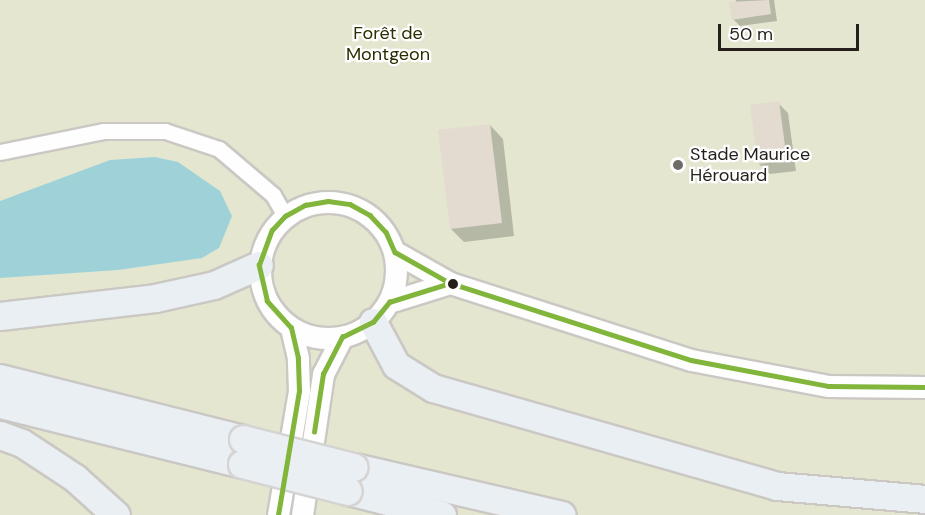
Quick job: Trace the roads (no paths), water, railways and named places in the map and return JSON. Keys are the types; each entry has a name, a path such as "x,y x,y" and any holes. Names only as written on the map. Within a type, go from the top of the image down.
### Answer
{"highway":[{"path":"0,316 155,298 214,285 259,265"},
{"path":"381,312 396,365 433,388 777,486 925,499"},
{"path":"0,378 242,452"},
{"path":"0,404 242,452 351,479 562,515"},
{"path":"0,435 22,443 75,478 116,515"},
{"path":"351,479 442,515"}],"main road":[{"path":"278,515 299,391 298,358 291,328 267,301 259,265 263,246 285,216 305,205 328,201 350,204 370,215 386,232 395,252 395,286 381,312"},
{"path":"395,252 450,283 691,360 765,377 828,386 925,387"},
{"path":"302,515 323,374 342,337 381,312 450,283"},
{"path":"291,328 316,337 342,337"}],"street":[{"path":"0,152 103,131 165,131 219,149 273,195 285,216"}],"water":[{"path":"155,157 178,162 220,191 232,216 219,248 202,258 118,270 0,278 0,201 110,160"}],"place":[{"name":"Stade Maurice Hérouard","path":"678,165"}],"park label":[{"name":"Forêt de Montgeon","path":"388,44"}]}
